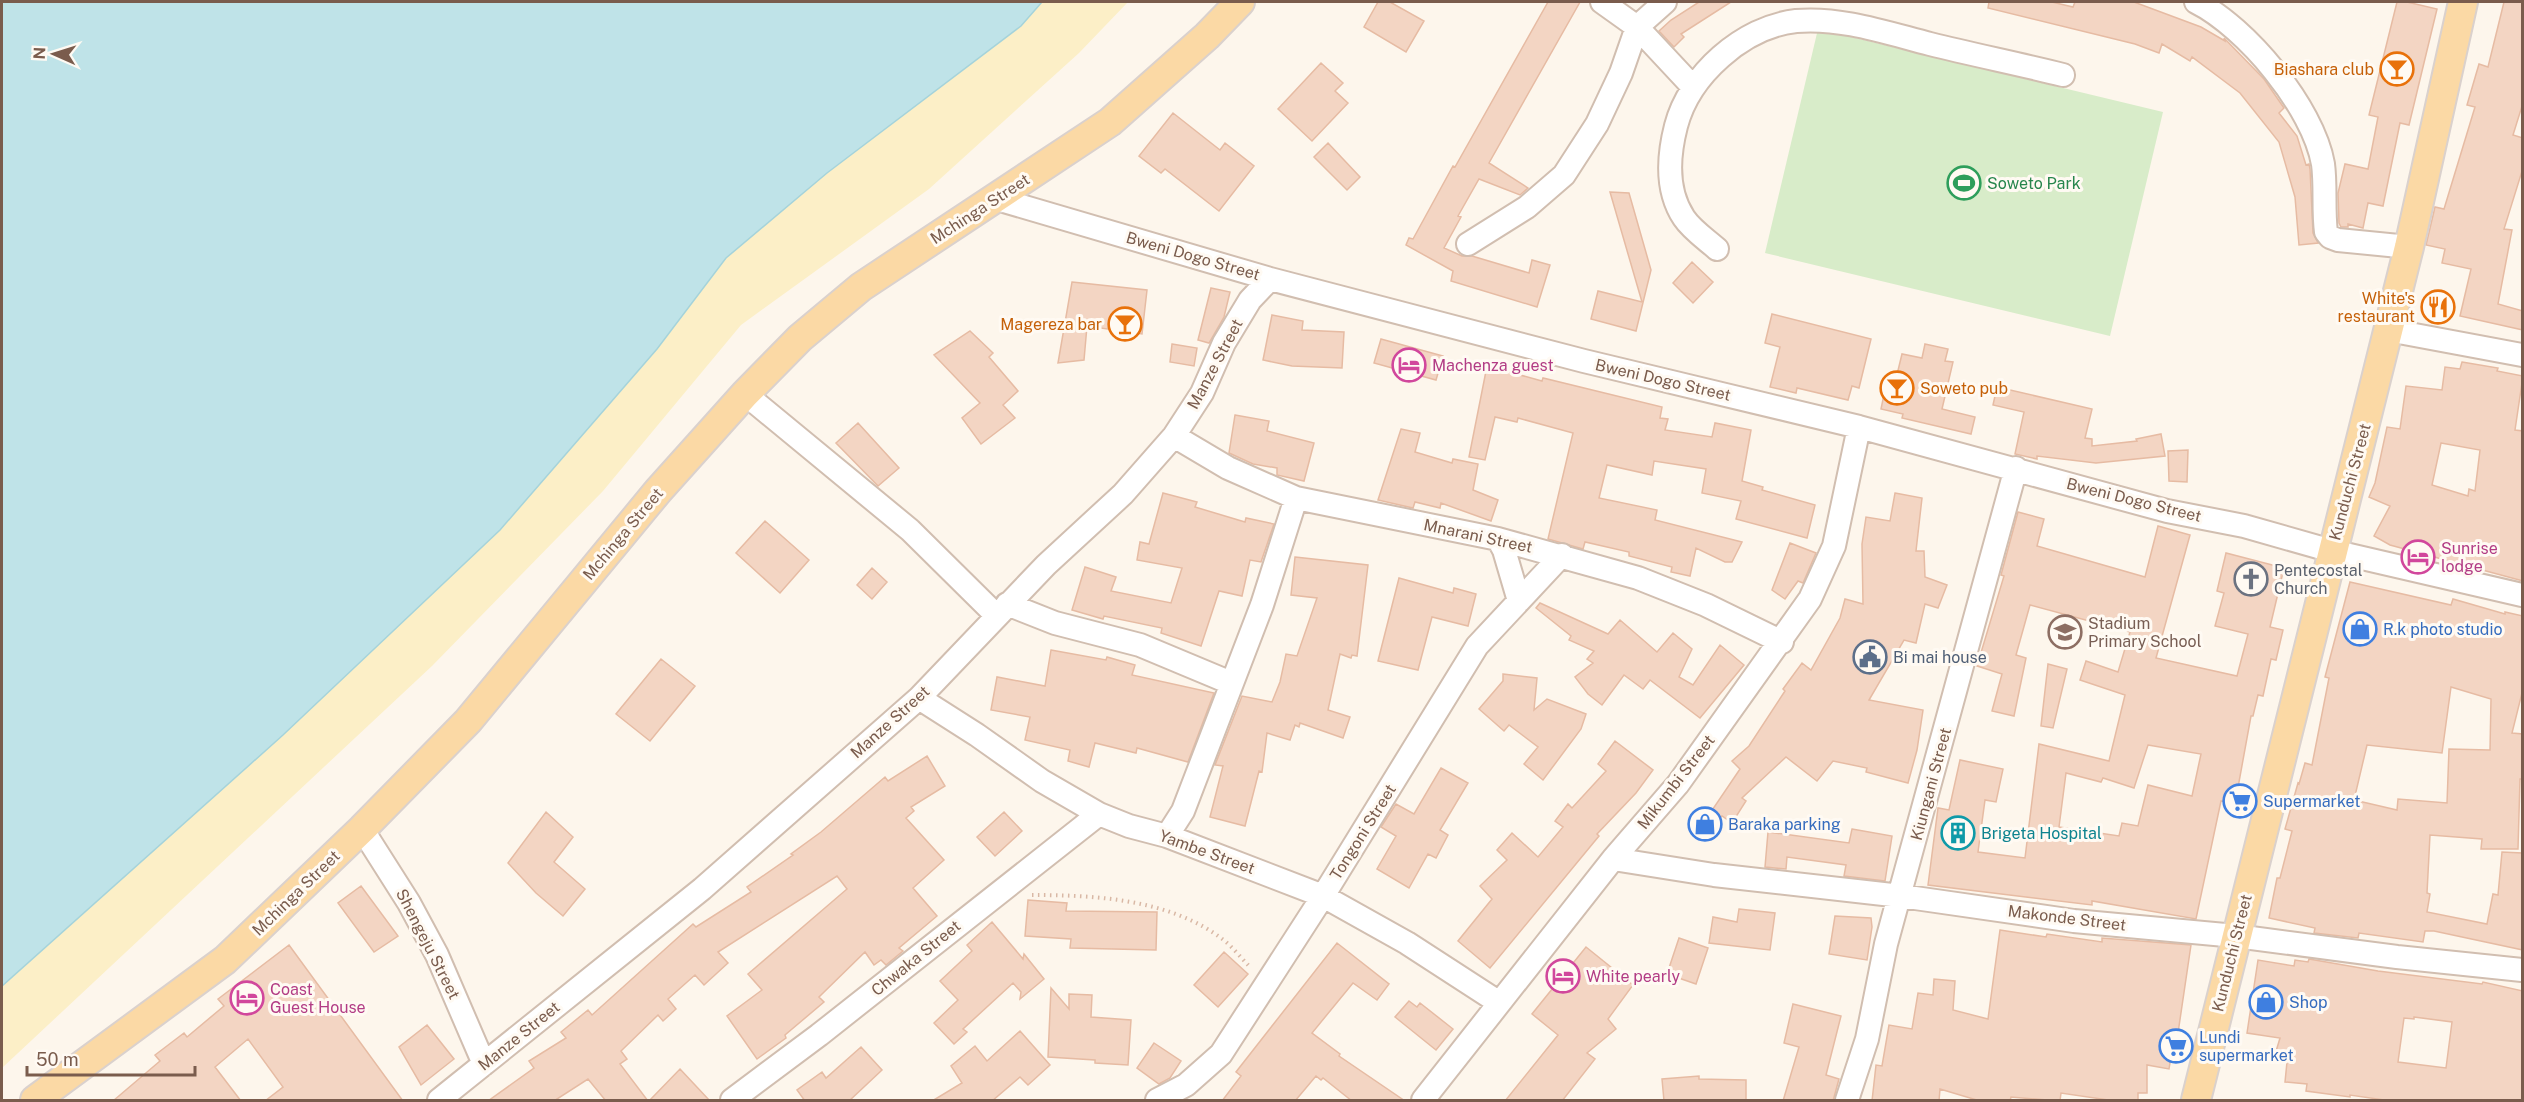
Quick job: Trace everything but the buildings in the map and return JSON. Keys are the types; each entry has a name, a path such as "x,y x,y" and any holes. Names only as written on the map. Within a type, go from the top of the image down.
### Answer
{"main road":[{"name":"Mchinga Street","path":"35,1101 225,960 362,829 468,721 658,491 745,394 800,338 861,287 1110,122 1207,36 1240,2"},
{"name":"Kunduchi Street","path":"2196,1101 2409,247 2463,2"}],"street":[{"path":"1602,2 1637,27 1693,87"},
{"path":"1468,244 1527,207 1564,175 1598,124 1621,73 1637,27 1665,2"},
{"path":"2196,2 2213,10 2264,59 2294,97 2314,134 2323,164 2326,232 2330,237 2338,240 2409,247"},
{"path":"1717,249 1685,220 1675,202 1669,175 1672,144 1678,118 1693,87 1722,56 1755,33 1796,21 1850,24 2063,75"},
{"name":"Bweni Dogo Street","path":"997,199 1270,279 1584,361 1859,427 2168,510 2244,526 2332,551 2523,594"},
{"name":"Manze Street","path":"439,1101 702,889 919,698 1002,609 1073,538 1123,494 1174,436 1202,393 1224,343 1250,300 1270,279"},
{"path":"2388,330 2523,355"},
{"path":"745,394 1002,609 1140,645 1231,682"},
{"name":"Mikumbi Street","path":"1423,1101 1498,1002 1613,859 1678,783 1782,642 1810,599 1834,546 1859,427"},
{"name":"Mnarani Street","path":"1174,436 1228,468 1296,498 1498,539 1562,555 1638,578 1706,605 1782,642"},
{"name":"Kiungani Street","path":"1847,1101 1867,1039 1886,944 1901,896 2016,468"},
{"path":"1167,836 1183,811 1262,605 1296,498"},
{"path":"1498,539 1504,550 1519,601"},
{"name":"Tongoni Street","path":"1157,1101 1186,1085 1221,1054 1323,896 1478,646 1562,555"},
{"name":"Yambe Street","path":"919,698 1042,781 1099,814 1129,826 1167,836 1323,896 1407,943 1498,1002"},
{"name":"Chwaka Street","path":"732,1101 1099,814"},
{"name":"Shengeju Street","path":"362,829 409,903 437,955 484,1064"},
{"name":"Makonde Street","path":"1613,859 1714,875 1901,896 2074,921 2236,936 2397,957 2523,970"}],"path":[{"path":"998,894 1081,895 1121,900 1177,916 1195,923 1222,939 1267,983"}],"green space":[{"name":"Soweto Park","path":"1818,29 2163,112 2110,336 1765,253"}],"sand":[{"path":"1042,2 1128,2 1079,53 929,189 741,325 603,491 432,666 2,1068 2,986 283,735 657,349 726,258 827,173 1021,26"}],"water":[{"path":"2,2 1042,2 1021,26 827,173 726,258 657,349 500,530 283,735 2,986"}],"place":[{"name":"Biashara club","path":"2397,69"},
{"name":"Soweto Park","path":"1964,183"},
{"name":"White's restaurant","path":"2438,307"},
{"name":"Magereza bar","path":"1125,324"},
{"name":"Machenza guest","path":"1409,365"},
{"name":"Soweto pub","path":"1897,388"},
{"name":"Sunrise lodge","path":"2418,557"},
{"name":"Pentecostal Church","path":"2251,579"},
{"name":"R.k photo studio","path":"2360,629"},
{"name":"Stadium Primary School","path":"2065,632"},
{"name":"Bi mai house","path":"1870,657"},
{"name":"Supermarket","path":"2240,801"},
{"name":"Baraka parking","path":"1705,824"},
{"name":"Brigeta Hospital","path":"1958,833"},
{"name":"White pearly","path":"1563,976"},
{"name":"Coast Guest House","path":"247,998"},
{"name":"Shop","path":"2266,1002"},
{"name":"Lundi supermarket","path":"2176,1046"}]}
